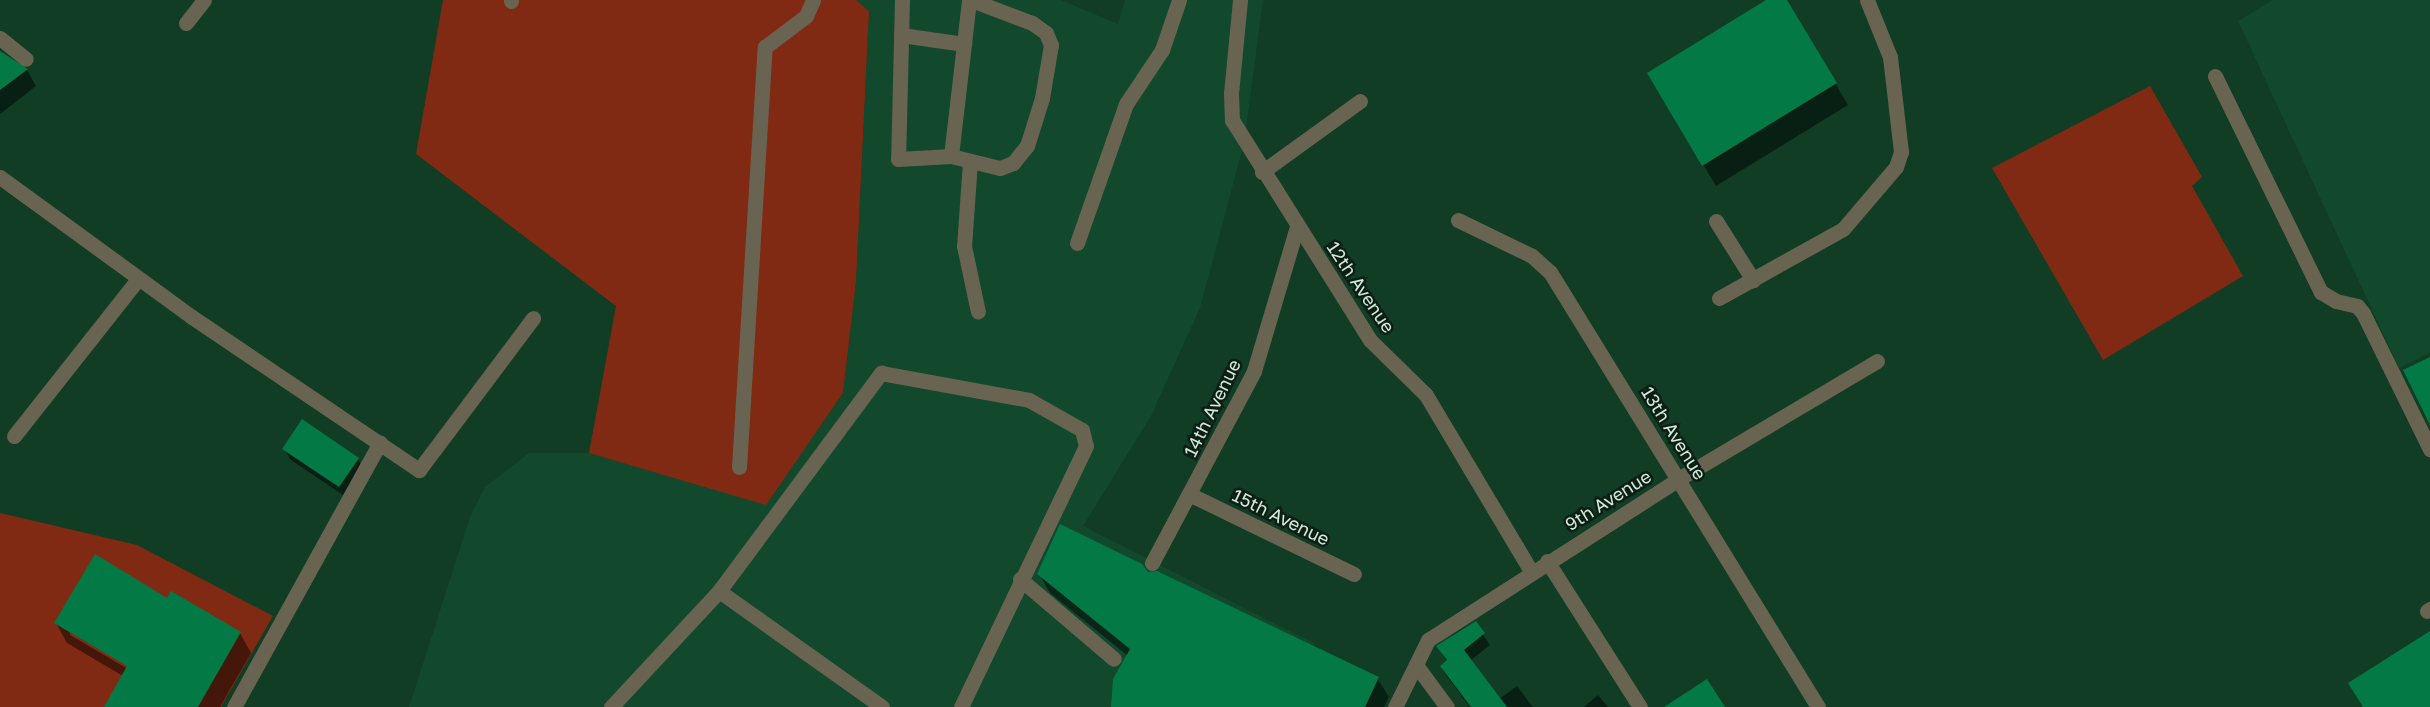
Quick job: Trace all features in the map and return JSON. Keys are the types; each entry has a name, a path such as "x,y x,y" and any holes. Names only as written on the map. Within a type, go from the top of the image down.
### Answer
{"street":[{"path":"186,23 204,0"},
{"path":"739,467 765,47 806,16 813,0"},
{"path":"902,0 898,159 951,156 1000,168 1013,163 1027,146 1042,98 1051,45 1046,33 1032,23 970,0 951,156"},
{"path":"1077,243 1126,104 1162,50 1179,0"},
{"name":"12th Avenue","path":"1240,0 1231,115 1262,171 1371,340 1426,395 1531,571"},
{"path":"1719,298 1842,229 1896,166 1900,152 1890,57 1867,0"},
{"path":"901,35 964,44"},
{"path":"0,38 26,59"},
{"path":"2215,76 2321,292 2336,301 2357,306 2363,313 2430,449"},
{"path":"1262,171 1360,101"},
{"path":"970,161 964,246 978,312"},
{"path":"0,177 138,279 419,470 533,318"},
{"name":"13th Avenue","path":"1458,220 1532,256 1550,272 1680,478 1818,707"},
{"path":"1716,221 1753,280"},
{"name":"14th Avenue","path":"1152,563 1191,495 1254,371 1297,227"},
{"path":"14,436 138,279"},
{"name":"9th Avenue","path":"1395,707 1428,640 1531,571 1680,478 1877,361"},
{"path":"611,707 719,591 881,373 1029,400 1082,430 1086,446 1020,579 961,707"},
{"path":"234,707 380,443"},
{"name":"15th Avenue","path":"1191,495 1354,574"},
{"path":"1547,561 1640,707"},
{"path":"1020,579 1113,659"},
{"path":"719,591 882,707"},
{"path":"1416,665 1447,707"}],"shaded area":[{"path":"443,0 856,0 869,11 856,282 843,393 766,505 589,453 616,306 416,154"},
{"path":"856,0 1061,0 1118,24 1125,0 1263,0 1244,143 1200,308 1151,416 1083,526 1315,644 1281,707 409,707 471,514 485,487 529,453 589,453 766,504 843,393 856,282 869,11"},
{"path":"2273,0 2430,0 2430,353 2399,368 2238,21"},
{"path":"2150,86 2202,177 2192,186 2243,276 2103,360 1992,168"},
{"path":"0,513 137,545 273,616 221,707 0,707"}],"building":[{"path":"1766,0 1787,0 1837,83 1702,166 1647,73"},
{"path":"0,51 28,69 0,90"},
{"path":"2430,357 2430,425 2403,370"},
{"path":"302,419 359,458 339,487 282,449"},
{"path":"1060,524 1142,564 1148,572 1157,571 1379,677 1365,707 1111,707 1113,679 1130,649 1037,574"},
{"path":"95,554 167,598 171,591 241,632 198,707 104,707 127,666 54,623"},
{"path":"1476,621 1485,633 1464,650 1507,707 1471,707 1440,666 1447,660 1436,646"},
{"path":"2430,631 2430,707 2363,707 2348,683"},
{"path":"1707,679 1725,707 1664,707"}]}
